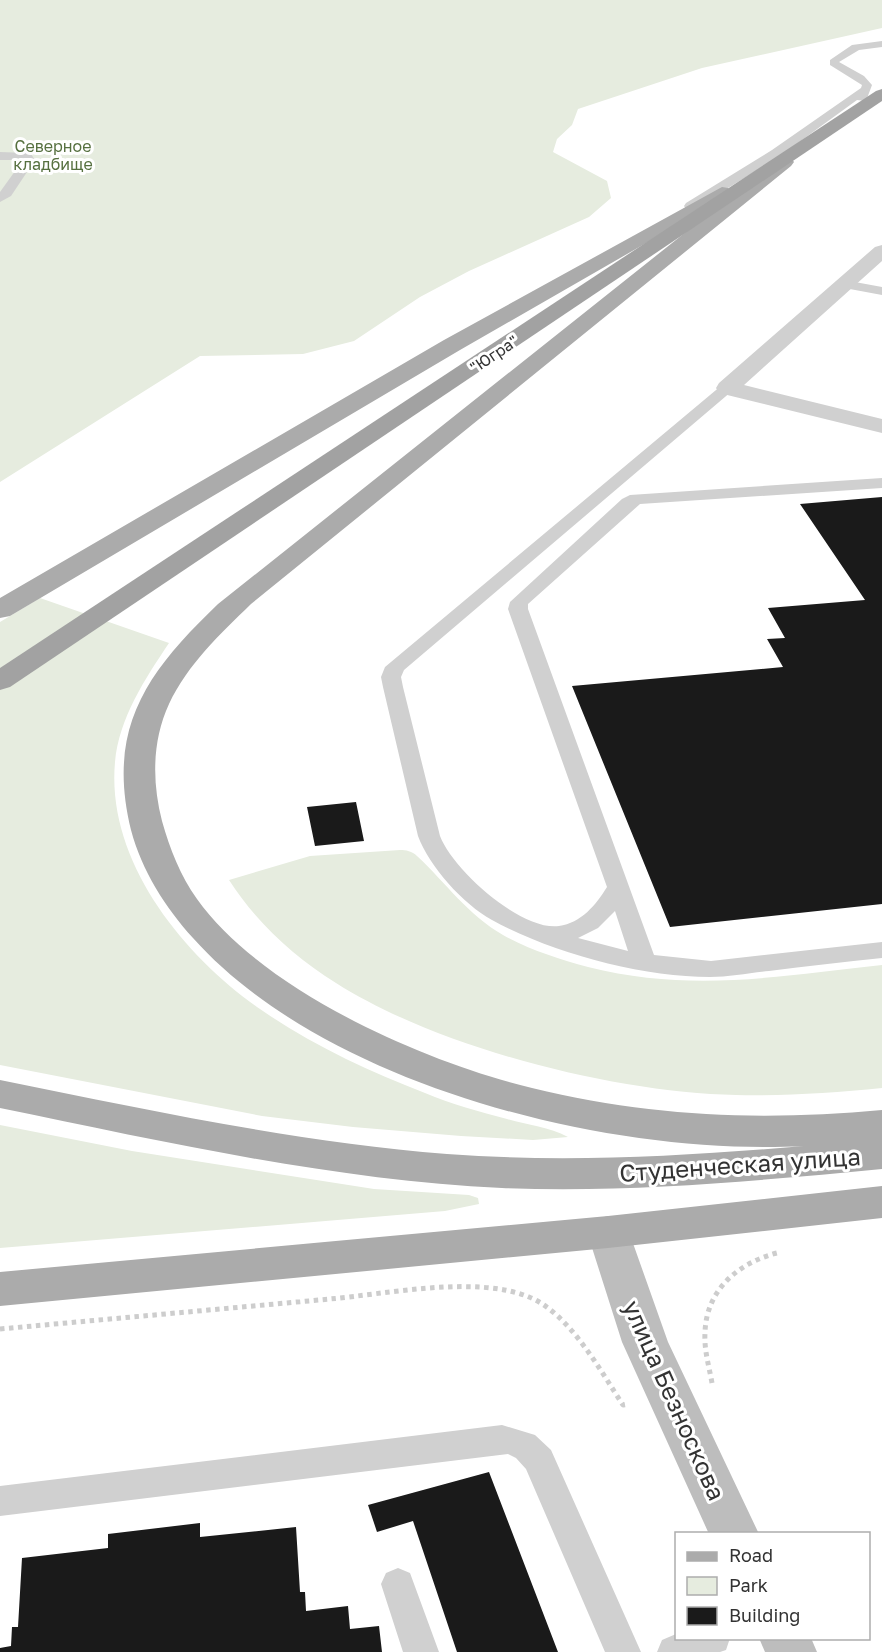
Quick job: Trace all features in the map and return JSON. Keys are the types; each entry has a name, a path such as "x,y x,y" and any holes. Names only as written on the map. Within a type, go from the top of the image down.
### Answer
{"highway":[{"name":"\"Югра\"","path":"0,681 800,150 853,114 874,92"}],"main road":[{"path":"0,610 651,231 800,150"},
{"path":"800,150 241,598 212,625 175,668 153,706 141,744 138,778 141,814 151,848 171,886 198,923 238,964 283,999 346,1034 414,1064 478,1087 544,1105 658,1125 750,1132 798,1132 882,1125"},
{"name":"Студенческая улица","path":"0,1094 138,1122 364,1160 448,1169 598,1173 728,1167 882,1154"},
{"path":"0,1289 608,1232 882,1202"},
{"name":"улица Безноскова","path":"608,1232 645,1342 734,1532"}],"street":[{"path":"727,388 882,251"},
{"path":"727,388 882,426"}],"lane":[{"path":"651,231 874,92 864,81 834,63 835,60 856,47 882,44"},
{"path":"0,156 27,157 29,160 7,193 0,198"},
{"path":"844,284 882,291"},
{"path":"619,887 597,919 583,928 565,934 544,935 516,924 482,902 435,852 391,677 395,667 727,388"},
{"path":"644,963 619,887 518,609 519,602 628,503 636,500 882,483"},
{"path":"516,924 570,945 644,963 711,969 882,950"},
{"path":"0,1501 491,1440 517,1441 530,1448 539,1460 623,1652"},
{"path":"398,1584 421,1652"},
{"path":"675,1652 708,1640"}],"path":[{"path":"0,1329 429,1290 508,1290 529,1297 547,1307 577,1340 623,1405 712,1383 705,1328 709,1311 726,1280 740,1267 757,1257 785,1251"}],"green space":[{"name":"Северное кладбище","path":"0,0 882,0 882,28 702,68 578,109 572,125 557,139 553,152 607,181 611,198 589,217 469,271 420,297 354,341 303,354 200,356 0,482"},
{"path":"40,598 169,643 142,685 122,730 115,762 115,799 123,835 137,869 155,902 204,962 260,1009 340,1056 382,1076 445,1101 486,1114 546,1128 568,1137 533,1140 461,1136 353,1127 262,1116 0,1065 0,622"},
{"path":"400,850 415,854 490,927 545,954 588,967 626,975 700,981 771,977 882,965 882,1088 772,1095 689,1092 637,1086 529,1063 425,1028 336,983 305,962 277,938 251,910 229,880 310,856"},
{"path":"0,1125 132,1151 374,1189 469,1195 478,1198 479,1204 445,1211 0,1248"}],"building":[{"path":"882,497 882,904 670,927 572,686 783,667 767,639 785,638 768,608 865,600 800,504"},
{"path":"356,802 364,841 315,846 307,807"},
{"path":"489,1472 558,1652 457,1652 413,1521 377,1532 368,1505"},
{"path":"200,1523 200,1537 296,1527 300,1592 305,1592 306,1611 348,1606 350,1629 379,1626 382,1652 0,1652 0,1648 11,1646 12,1627 18,1627 22,1558 108,1548 108,1534"}]}
